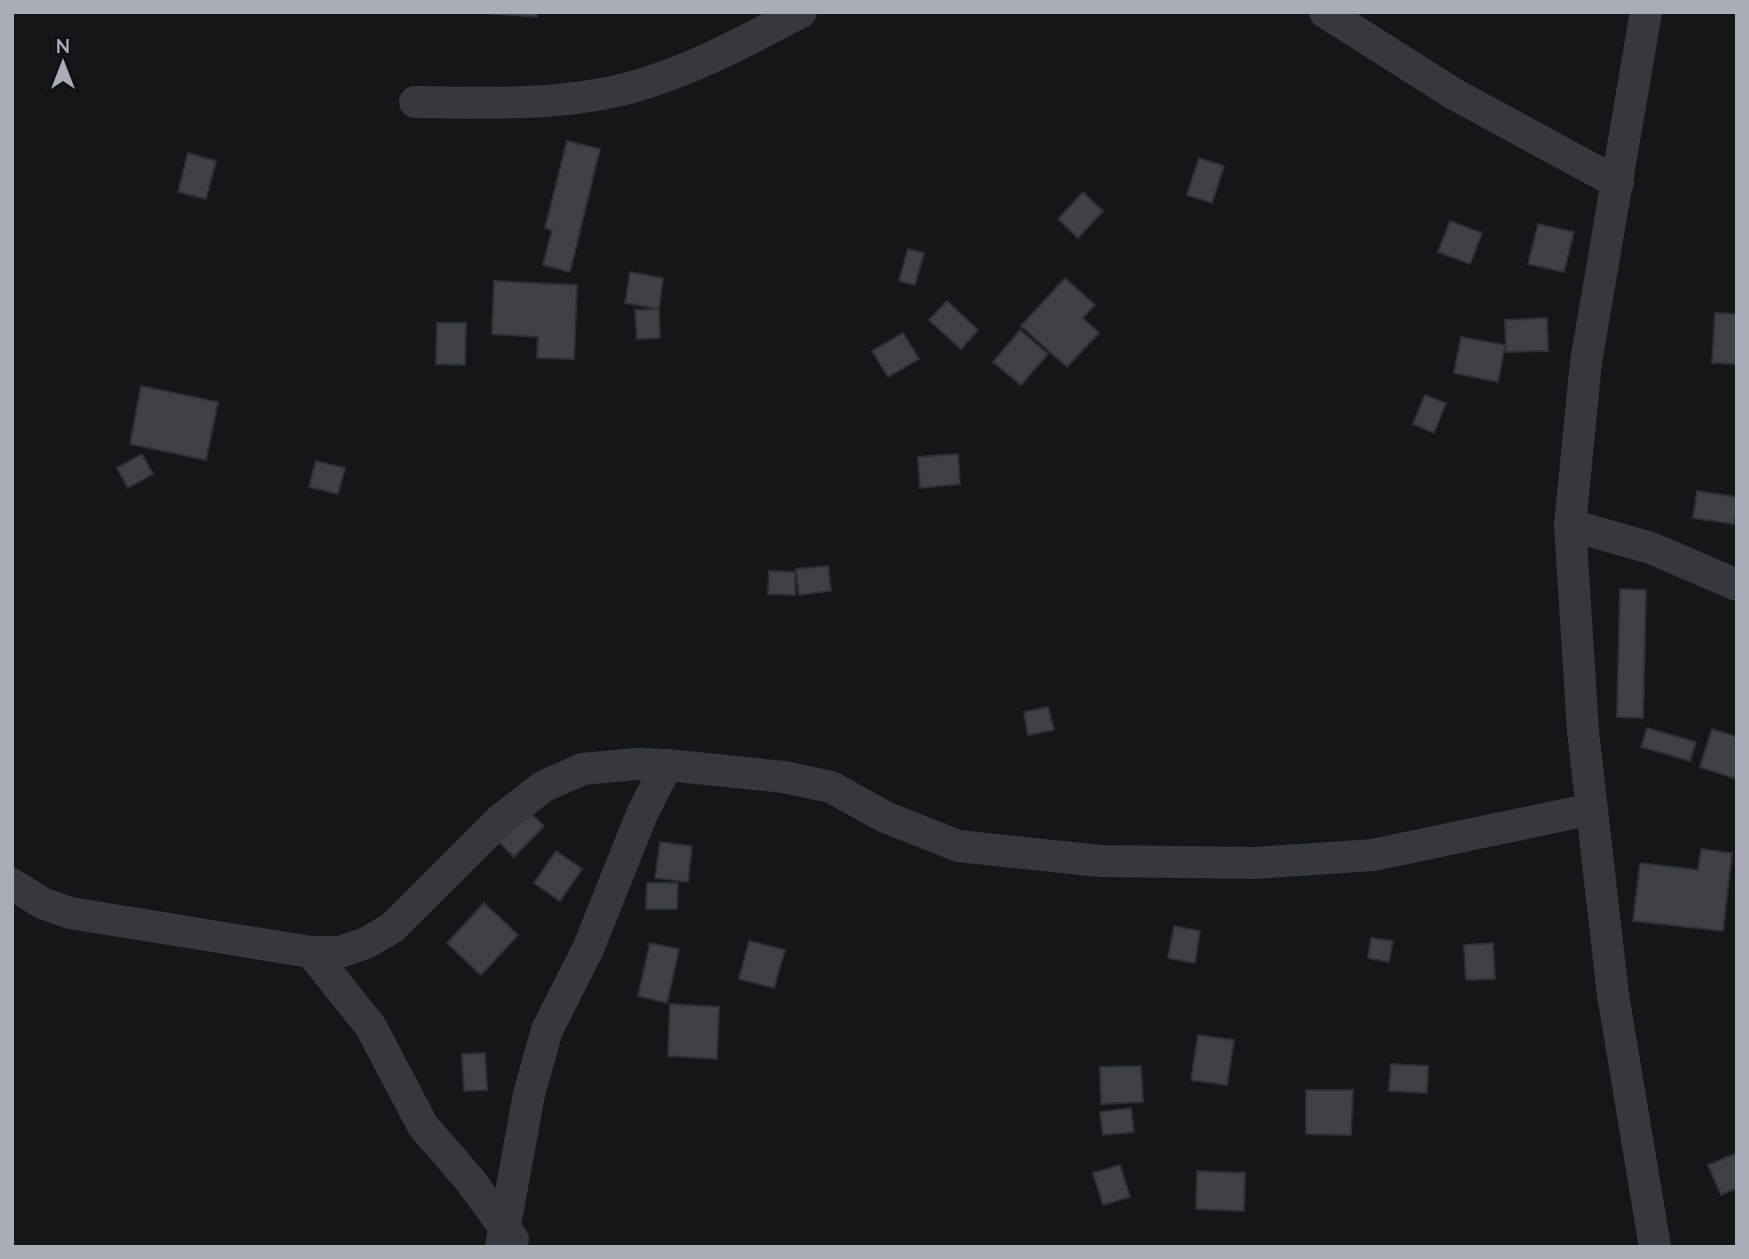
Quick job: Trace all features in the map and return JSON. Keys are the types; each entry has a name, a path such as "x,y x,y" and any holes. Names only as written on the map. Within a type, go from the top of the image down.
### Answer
{"street":[{"path":"415,102 524,104 629,88 729,50 801,12"},
{"path":"1325,12 1454,94 1618,183"},
{"path":"1646,12 1586,362 1570,525 1583,731 1613,995 1655,1247"},
{"path":"1570,525 1651,548 1737,585"},
{"path":"12,884 43,903 70,913 311,953 340,952 366,943 392,928 500,820 544,786 583,769 636,764 784,777 831,787 885,817 958,846 1100,861 1256,863 1373,855 1592,809"},
{"path":"508,1240 529,1094 547,1030 588,949 642,814 667,765"},
{"path":"311,953 372,1027 423,1126 508,1240"}],"building":[{"path":"472,12 537,12 537,17"},
{"path":"567,141 600,149 570,272 543,265 552,230 545,228"},
{"path":"188,153 216,161 206,199 178,192"},
{"path":"1199,158 1224,166 1212,203 1187,195"},
{"path":"1083,192 1103,211 1078,238 1058,219"},
{"path":"1450,221 1482,233 1470,264 1438,252"},
{"path":"1538,224 1574,232 1564,272 1528,264"},
{"path":"908,249 924,253 915,285 899,281"},
{"path":"630,272 663,278 659,309 625,303"},
{"path":"1065,278 1095,305 1083,318 1099,333 1067,367 1021,326"},
{"path":"494,281 577,285 574,359 537,358 538,337 492,334"},
{"path":"947,301 978,330 961,349 929,320"},
{"path":"659,309 660,338 637,339 635,310"},
{"path":"1715,313 1737,314 1737,364 1712,363"},
{"path":"1547,318 1548,351 1506,352 1505,320"},
{"path":"437,323 466,323 465,365 436,364"},
{"path":"1020,330 1048,354 1021,385 993,362"},
{"path":"903,333 919,359 888,377 872,351"},
{"path":"1461,337 1505,345 1498,382 1454,373"},
{"path":"141,386 218,402 206,460 130,444"},
{"path":"1425,395 1446,403 1434,433 1413,424"},
{"path":"142,454 153,474 128,488 117,468"},
{"path":"958,454 960,484 920,488 918,457"},
{"path":"316,461 345,468 338,494 309,487"},
{"path":"1697,491 1737,497 1735,524 1693,518"},
{"path":"828,566 831,591 799,595 796,569"},
{"path":"769,571 795,572 795,595 768,594"},
{"path":"1620,589 1646,590 1643,718 1617,717"},
{"path":"1048,707 1054,730 1028,735 1024,712"},
{"path":"1647,728 1696,742 1690,761 1641,747"},
{"path":"1712,729 1737,737 1737,779 1700,767"},
{"path":"522,805 544,826 514,857 491,834"},
{"path":"660,842 692,846 688,882 655,878"},
{"path":"1701,849 1732,853 1723,931 1633,921 1640,863 1698,870"},
{"path":"556,851 582,869 560,901 534,883"},
{"path":"647,883 678,883 677,909 646,909"},
{"path":"484,903 518,935 481,975 447,943"},
{"path":"1174,926 1200,931 1195,963 1168,958"},
{"path":"1371,938 1393,941 1389,962 1368,958"},
{"path":"749,941 785,950 774,988 739,979"},
{"path":"650,943 679,949 667,1003 638,996"},
{"path":"1493,943 1495,979 1466,980 1464,945"},
{"path":"670,1004 719,1007 717,1059 668,1056"},
{"path":"1198,1035 1234,1040 1227,1085 1191,1080"},
{"path":"485,1053 487,1090 464,1091 462,1054"},
{"path":"1391,1064 1428,1066 1427,1093 1389,1091"},
{"path":"1141,1066 1143,1102 1101,1104 1100,1067"},
{"path":"1306,1090 1353,1090 1351,1135 1306,1134"},
{"path":"1131,1108 1134,1132 1103,1135 1100,1112"},
{"path":"1737,1153 1737,1188 1721,1195 1708,1165"},
{"path":"1120,1165 1130,1197 1103,1205 1093,1173"},
{"path":"1197,1171 1245,1173 1244,1211 1196,1209"}]}
